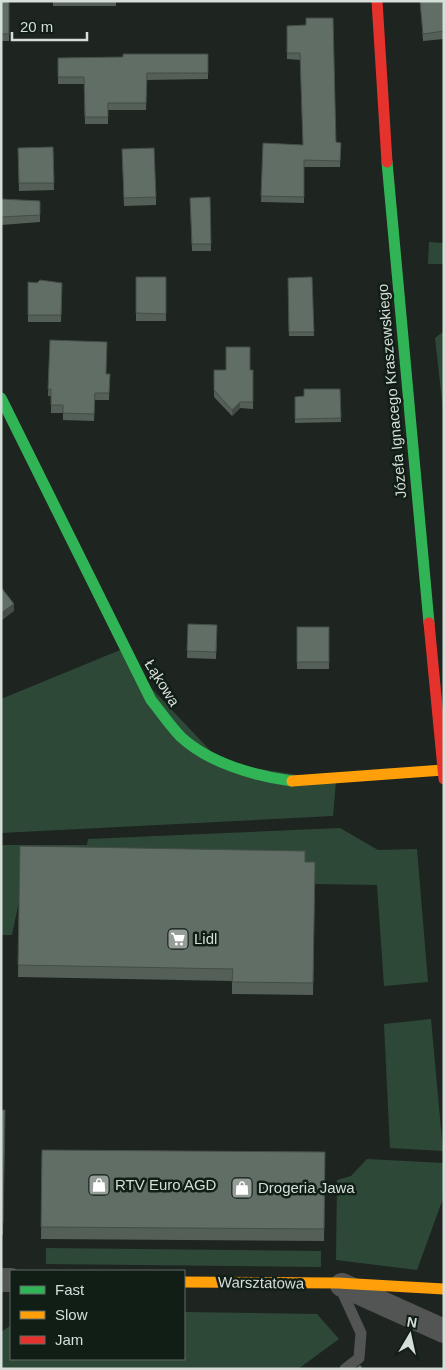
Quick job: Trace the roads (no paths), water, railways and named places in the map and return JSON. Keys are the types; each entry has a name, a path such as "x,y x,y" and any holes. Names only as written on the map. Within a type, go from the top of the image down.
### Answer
{"street":[{"name":"Józefa Ignacego Kraszewskiego","path":"377,1 377,26 393,237 443,774"},
{"name":"Łąkowa","path":"1,398 80,554 136,672 152,700 181,737 222,763 263,777 300,782 443,774"},
{"name":"Warsztatowa","path":"185,1282 338,1284 444,1289"},
{"name":"Warsztatowa","path":"338,1284 444,1331"}],"lane":[{"path":"338,1284 360,1333 359,1358 345,1369"}],"place":[{"name":"Lidl","path":"178,939"},
{"name":"RTV Euro AGD","path":"99,1185"},
{"name":"Drogeria Jawa","path":"242,1188"}]}
